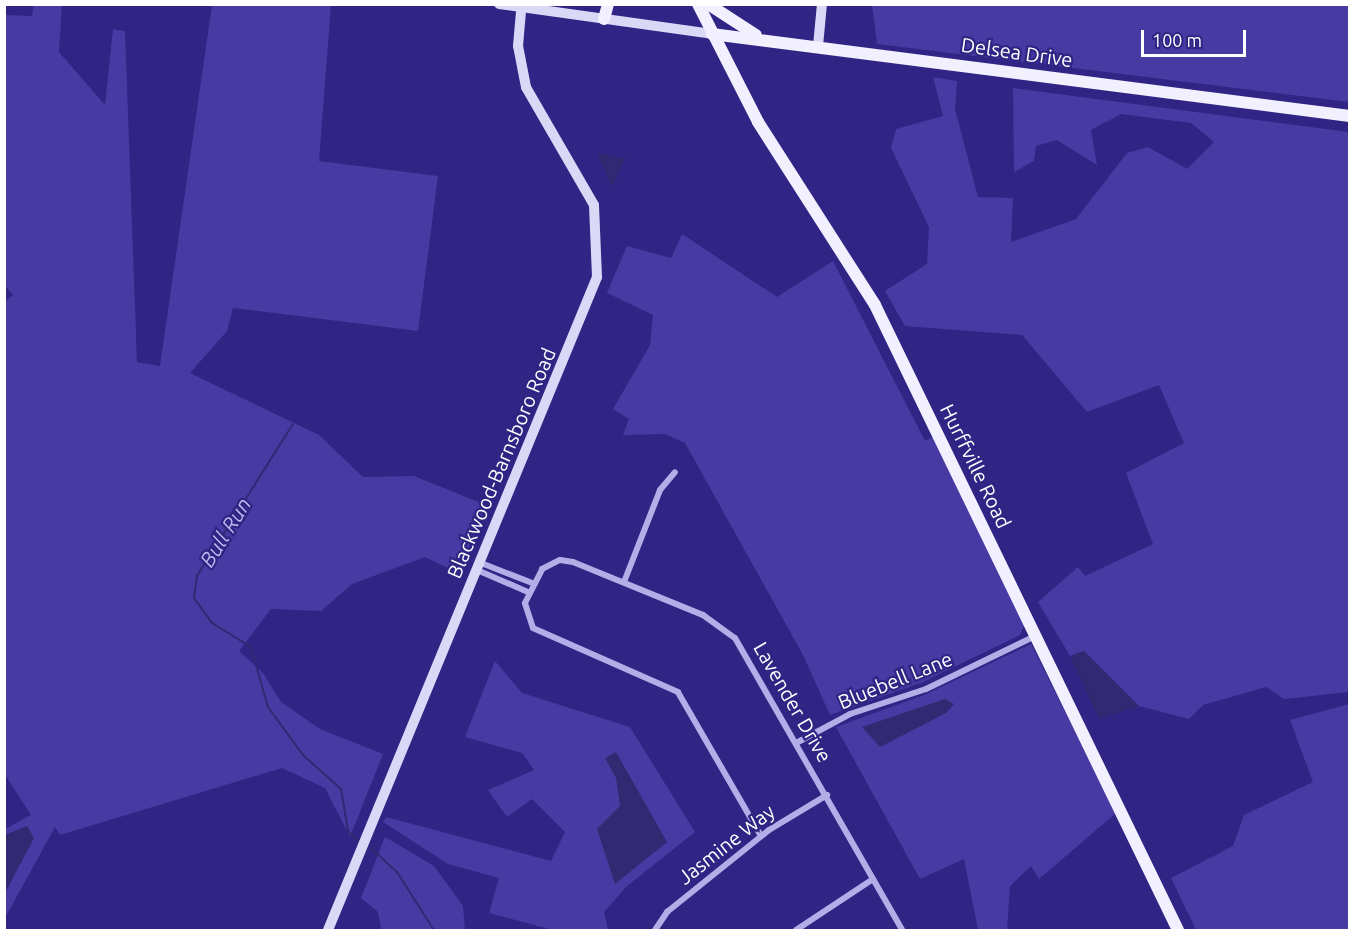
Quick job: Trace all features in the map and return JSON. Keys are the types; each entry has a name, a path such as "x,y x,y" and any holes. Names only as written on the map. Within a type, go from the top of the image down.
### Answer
{"main road":[{"path":"499,4 712,34"},
{"path":"604,19 608,4"},
{"path":"698,4 712,34"},
{"path":"708,4 766,39"},
{"path":"818,46 822,4"},
{"name":"Blackwood-Barnsboro Road","path":"328,930 593,292 599,259 587,186 526,87 518,45 521,8"},
{"name":"Delsea Drive","path":"712,34 766,39 1350,116"},
{"name":"Hurffville Road","path":"712,34 758,122 875,305 1038,634 1178,930"}],"street":[{"path":"624,582 660,490 675,472"},
{"name":"Lavender Drive","path":"528,592 542,569 560,560 624,582 703,615 730,632 753,661 902,930"},
{"path":"479,566 532,584"},
{"path":"479,566 528,592 525,612 538,633 679,694 761,836"},
{"name":"Bluebell Lane","path":"798,742 850,714 928,688 1038,634"},
{"name":"Jasmine Way","path":"655,930 667,912 761,836 827,795"},
{"path":"796,930 873,879"}],"shaded area":[{"path":"34,5 62,5 59,52 105,105 113,29 125,31 137,362 160,366 212,5 331,5 319,161 438,176 418,331 233,308 227,331 190,373 319,435 363,477 414,476 486,505 458,573 425,557 352,584 321,611 271,609 239,651 263,673 281,702 320,729 383,754 350,837 325,788 282,768 60,835 55,827 5,918 5,829 31,815 4,773 4,302 13,295 4,285 5,15 32,16"},
{"path":"872,5 1349,5 1349,102 877,44"},
{"path":"933,77 957,81 955,109 978,197 1013,198 1011,242 1076,219 1127,153 1148,147 1187,169 1214,142 1191,123 1121,114 1091,130 1097,165 1057,140 1036,146 1034,161 1014,172 1013,88 1349,132 1349,692 1284,699 1266,687 1203,705 1189,719 1139,706 1084,651 1070,656 1038,602 1078,567 1085,576 1153,544 1126,473 1184,443 1159,385 1087,412 1022,335 905,326 885,291 927,264 929,227 891,148 896,129 943,116"},
{"path":"600,153 625,159 612,186 598,156"},
{"path":"682,234 777,297 833,261 925,441 933,437 1025,624 1020,635 923,682 830,715 803,655 685,443 665,434 623,435 629,419 613,409 650,345 653,315 607,293 627,246 671,258"},
{"path":"1031,644 1116,813 1039,879 1031,866 1010,886 1007,930 978,930 964,859 920,879 836,727 924,695"},
{"path":"1084,651 1139,706 1099,719 1070,656"},
{"path":"495,661 522,693 630,727 695,832 627,886 604,912 608,930 553,930 489,913 499,878 448,864 383,822 386,817 551,861 565,832 532,799 507,817 488,790 534,770 522,753 465,737"},
{"path":"945,699 954,704 946,713 880,747 862,727"},
{"path":"1349,704 1349,930 1196,930 1171,878 1233,846 1244,815 1313,782 1290,720"},
{"path":"616,752 667,842 615,884 597,829 620,806 616,778 605,758"},
{"path":"27,826 34,838 5,893 5,835"},
{"path":"385,837 434,866 463,906 465,930 381,929 378,912 361,898"}],"waterway":[{"name":"Bull Run","path":"293,424 197,576 194,598 212,623 251,647 268,707 303,755 341,789 348,831 358,841"},
{"name":"Bull Run","path":"371,848 397,872 434,930"}]}
